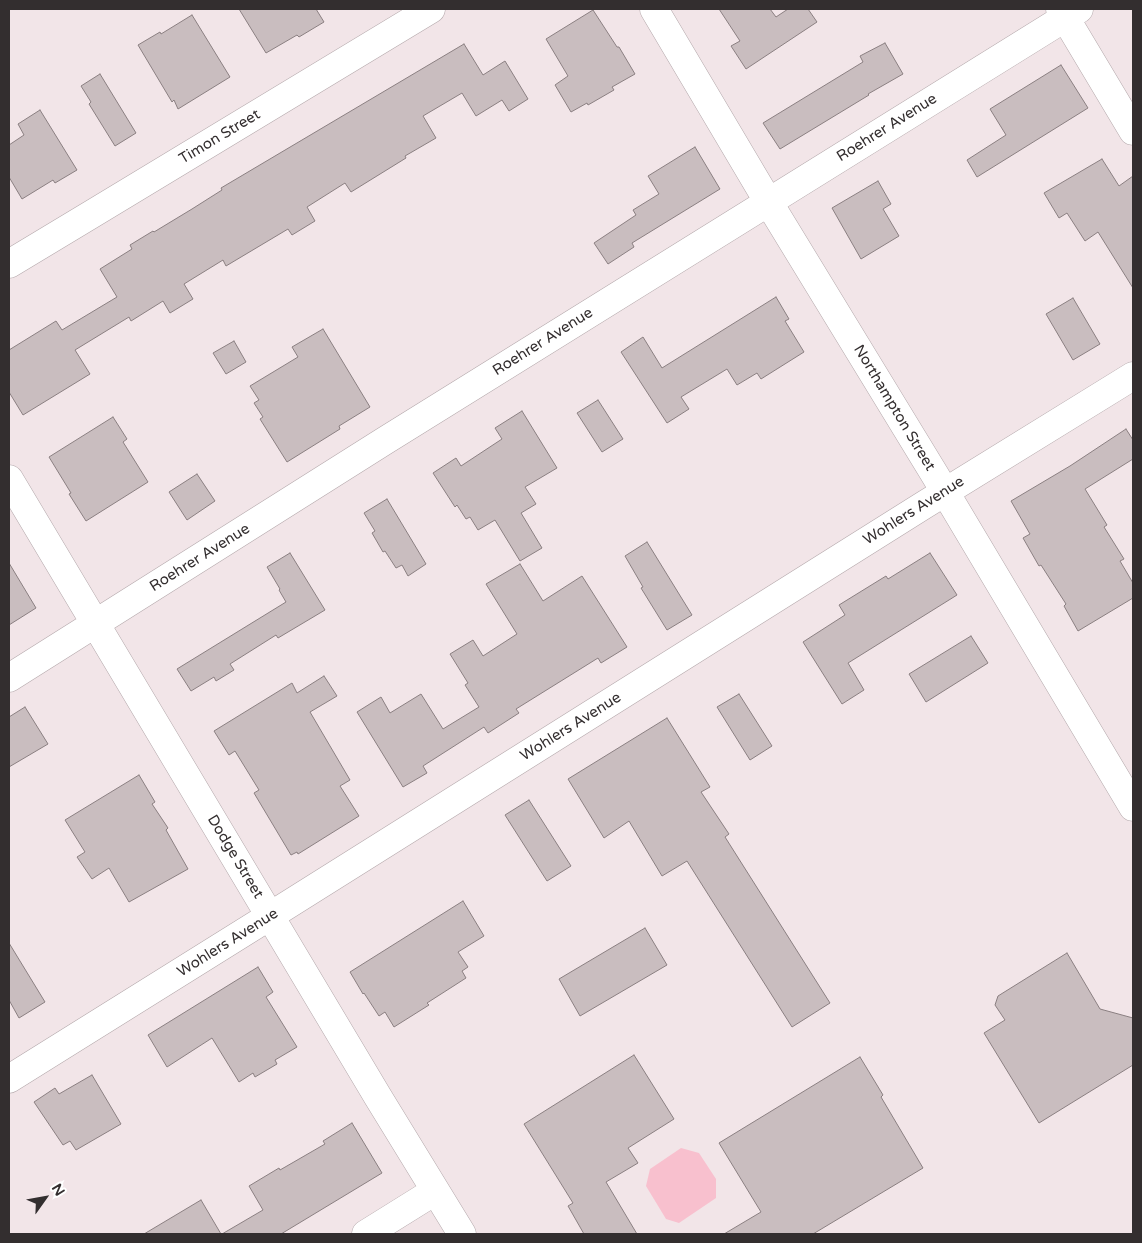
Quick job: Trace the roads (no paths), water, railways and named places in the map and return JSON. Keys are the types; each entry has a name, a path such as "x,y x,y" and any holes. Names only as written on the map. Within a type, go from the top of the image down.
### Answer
{"street":[{"name":"Timon Street","path":"9,264 431,9"},
{"name":"Northampton Street","path":"654,9 1133,807"},
{"name":"Roehrer Avenue","path":"9,678 769,202 1068,12"},
{"path":"1068,12 1133,131"},
{"name":"Wohlers Avenue","path":"9,1079 944,492 1133,376"},
{"name":"Dodge Street","path":"9,479 378,1097 436,1190 453,1231"},
{"path":"366,1234 436,1190"}]}
